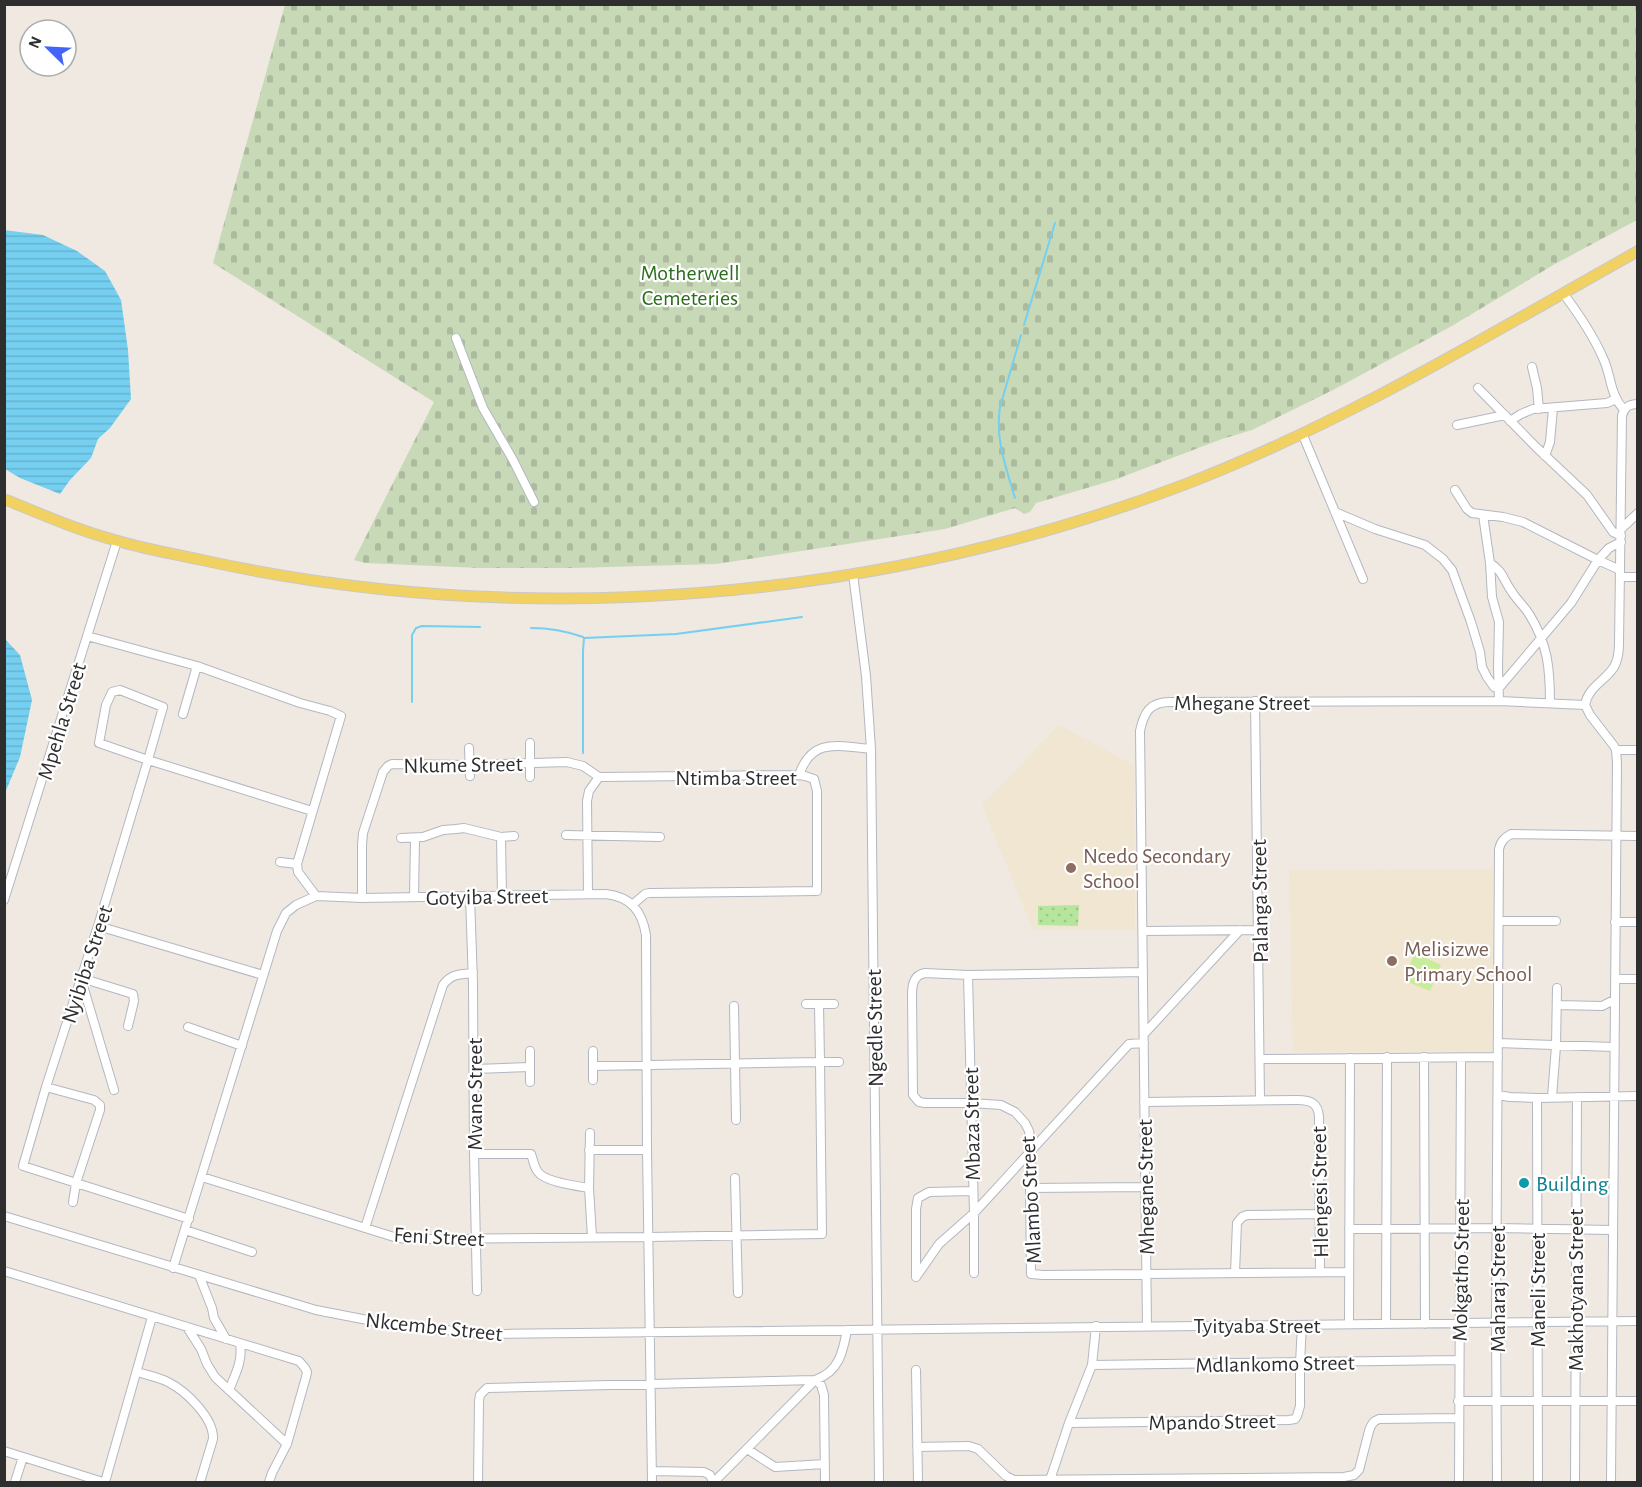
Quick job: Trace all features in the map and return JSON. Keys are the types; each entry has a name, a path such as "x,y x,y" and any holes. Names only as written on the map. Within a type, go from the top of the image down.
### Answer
{"main road":[{"path":"4,499 117,541 227,566 306,580 375,588 522,598 606,598 661,596 853,574 999,543 1081,520 1185,484 1254,455 1391,390 1638,251"}],"street":[{"path":"1563,293 1580,317 1602,356 1610,373 1612,390 1624,410"},
{"path":"456,338 483,408 534,502"},
{"path":"1532,367 1538,388 1539,409"},
{"path":"1478,388 1587,495 1613,532 1621,536"},
{"path":"1457,425 1508,418 1539,409 1607,403 1616,399"},
{"path":"1611,1482 1616,750 1585,705 1590,692 1613,669 1620,644 1622,416 1624,410 1630,405 1638,404"},
{"path":"1545,456 1551,433 1553,408"},
{"path":"1302,433 1363,579"},
{"path":"1455,490 1472,513 1503,516 1523,522 1620,573 1638,577"},
{"path":"1335,512 1375,529 1425,545 1443,559 1452,570 1471,622 1482,667 1494,687 1499,688"},
{"path":"1499,688 1571,603 1598,560 1621,536 1638,513"},
{"path":"1483,515 1492,597 1499,622 1499,701"},
{"name":"Mpehla Street","path":"4,900 117,541"},
{"path":"1490,563 1499,569 1542,637 1548,658 1550,703"},
{"name":"Ngedle Street","path":"853,574 865,667 871,749 879,1482"},
{"path":"87,636 196,666 341,716 297,864 298,872 316,896"},
{"path":"183,714 196,666"},
{"name":"Nyibiba Street","path":"147,760 99,743 106,705 112,692 120,690 128,692 163,707 99,926 46,1087 23,1166 189,1219"},
{"name":"Palanga Street","path":"1255,701 1260,1100"},
{"name":"Mhegane Street","path":"1147,1326 1140,730 1145,715 1154,704 1162,702 1499,701 1585,705"},
{"path":"530,743 530,777"},
{"path":"799,776 805,760 815,750 834,746 871,749"},
{"path":"469,748 470,776"},
{"path":"1616,750 1638,750"},
{"path":"147,760 312,811"},
{"name":"Nkume Street","path":"362,897 363,833 380,779 385,768 392,764 573,763 583,766 599,777"},
{"name":"Ntimba Street","path":"599,777 799,776 810,777 816,783 817,891 649,893 632,904"},
{"path":"588,894 588,795 599,777"},
{"path":"401,838 415,839 456,828 501,837 514,836"},
{"name":"Maharaj Street","path":"1497,1482 1499,849 1505,837 1511,834 1616,836"},
{"path":"566,836 660,837"},
{"path":"1616,836 1638,836"},
{"path":"501,837 502,896"},
{"path":"414,897 415,839"},
{"path":"280,862 297,864"},
{"name":"Gotyiba Street","path":"173,1268 263,975 277,931 286,912 316,896 588,894 616,895 632,904"},
{"name":"Mvane Street","path":"470,896 475,1069 477,1291"},
{"path":"632,904 641,915 646,935 652,1482"},
{"path":"1499,921 1556,921"},
{"path":"1615,922 1638,922"},
{"path":"99,926 263,975"},
{"path":"973,1191 929,1192 918,1198 916,1278 939,1244 974,1214 1129,1044 1144,1038 1240,930"},
{"path":"1143,931 1259,930"},
{"name":"Mlambo Street","path":"1143,972 968,975 925,973 920,974 914,982 912,995 913,1095 915,1099 925,1103 995,1104 1007,1107 1015,1112 1029,1131 1032,1150 1031,1274 1146,1273"},
{"path":"365,1228 440,994 448,979 455,974 473,973"},
{"name":"Mbaza Street","path":"968,975 974,1274"},
{"path":"81,978 133,994 134,1001 128,1026"},
{"path":"81,978 114,1090"},
{"path":"1615,979 1638,979"},
{"path":"1552,1097 1557,988"},
{"path":"1557,1005 1602,1006 1614,1000"},
{"path":"806,1004 834,1004"},
{"path":"819,1004 820,1062"},
{"path":"734,1006 736,1120"},
{"path":"188,1027 242,1046"},
{"path":"1498,1043 1614,1047"},
{"path":"530,1051 530,1082"},
{"path":"593,1052 593,1080"},
{"path":"1260,1059 1498,1057"},
{"path":"1386,1324 1387,1058"},
{"path":"1424,1058 1425,1324"},
{"name":"Mokgatho Street","path":"1458,1482 1461,1058"},
{"path":"1349,1324 1350,1059"},
{"name":"Feni Street","path":"202,1177 406,1239 822,1234 820,1062"},
{"path":"593,1065 839,1062"},
{"path":"475,1069 530,1067"},
{"path":"46,1087 94,1100 100,1105 76,1183 73,1202"},
{"path":"1498,1095 1537,1098 1638,1096"},
{"name":"Makhotyana Street","path":"1575,1482 1577,1097"},
{"name":"Maneli Street","path":"1537,1098 1538,1482"},
{"name":"Hlengesi Street","path":"1144,1102 1312,1101 1317,1107 1319,1118 1320,1273"},
{"path":"590,1133 589,1188 592,1236"},
{"path":"589,1150 647,1150"},
{"path":"474,1154 531,1154 540,1175 589,1188"},
{"path":"735,1178 738,1293"},
{"path":"1030,1188 1146,1187"},
{"path":"1235,1273 1237,1223 1242,1217 1320,1214"},
{"name":"Nkcembe Street","path":"4,1216 316,1310 388,1324 490,1334 877,1330"},
{"path":"1349,1229 1612,1230"},
{"path":"185,1230 252,1252"},
{"path":"4,1271 303,1364 307,1372 302,1394 287,1444 269,1482"},
{"path":"1146,1273 1349,1272"},
{"path":"199,1275 214,1318 226,1340"},
{"path":"4,1451 104,1482 152,1317"},
{"name":"Tyityaba Street","path":"877,1330 1638,1321"},
{"name":"Mpando Street","path":"1069,1423 1294,1419 1300,1406 1302,1325"},
{"path":"1050,1480 1092,1365 1096,1326"},
{"path":"187,1327 215,1377 287,1444"},
{"path":"478,1482 478,1401 487,1388 816,1380 827,1376 835,1365 843,1350 847,1330"},
{"path":"229,1390 241,1360 240,1344"},
{"name":"Mdlankomo Street","path":"1092,1365 1458,1360"},
{"path":"916,1370 918,1482"},
{"path":"137,1372 160,1378 178,1388 211,1424 213,1439 200,1482"},
{"path":"652,1471 704,1472 710,1475 714,1482 816,1380"},
{"path":"816,1380 821,1384 824,1395 825,1482"},
{"path":"1458,1401 1638,1401"},
{"path":"918,1447 974,1447 1010,1481 1344,1477 1356,1479 1370,1426 1376,1420 1458,1418"},
{"path":"747,1449 775,1467 825,1464"},
{"path":"15,1482 23,1457"},
{"path":"272,1473 277,1482"}],"shaded area":[{"name":"Ncedo Secondary School","path":"1059,725 1134,765 1135,930 1033,930 982,805"},
{"name":"Melisizwe Primary School","path":"1493,869 1492,1051 1293,1052 1289,870"}],"green space":[{"name":"Motherwell Cemeteries","path":"285,5 1637,5 1637,220 1555,264 1450,327 1333,390 1252,430 1114,480 1036,503 1030,512 1024,514 1015,508 945,529 716,564 479,568 365,563 354,560 434,402 213,263"},
{"path":"1079,905 1078,926 1038,925 1038,906"},
{"path":"1415,953 1441,965 1430,991 1403,980"}],"water":[{"path":"4,230 43,235 77,251 105,271 121,300 128,350 131,399 110,428 98,439 91,458 60,494 20,478 5,469"},
{"path":"5,639 20,655 32,700 20,757 5,793"}],"waterway":[{"path":"1024,325 1055,223"},
{"path":"1015,498 1002,453 999,419 1000,407 1021,335"},
{"path":"583,753 584,638 676,634 802,617"},
{"path":"412,702 412,635 416,628 422,626 480,627"},
{"path":"531,628 558,630 583,637"}],"place":[{"name":"Ncedo Secondary School","path":"1071,868"},
{"name":"Melisizwe Primary School","path":"1392,961"},
{"name":"Building","path":"1524,1183"}]}
